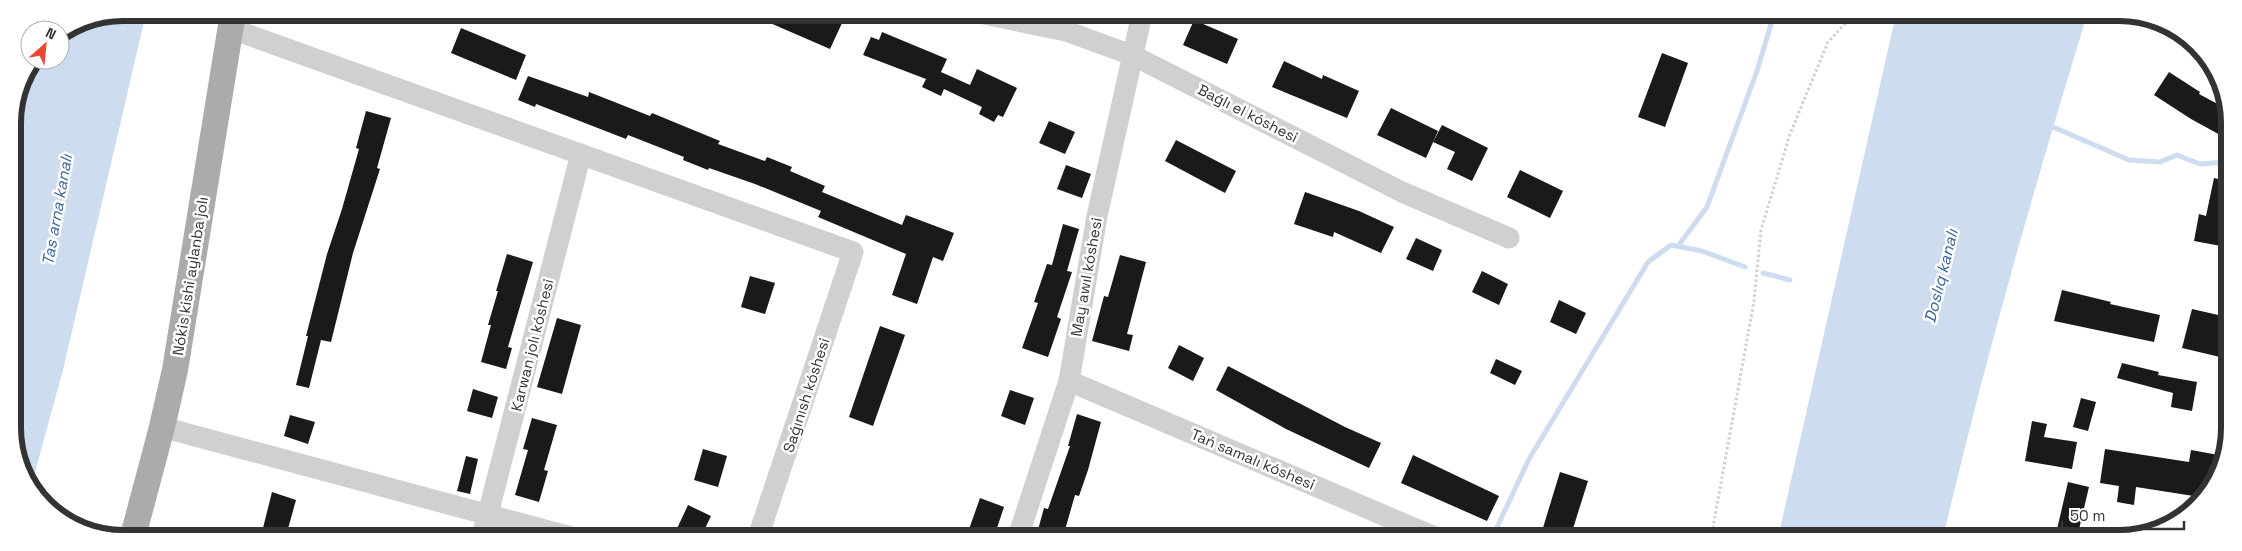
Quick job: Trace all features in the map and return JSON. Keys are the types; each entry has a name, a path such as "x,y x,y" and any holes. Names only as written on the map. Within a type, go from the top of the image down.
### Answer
{"main road":[{"name":"Nókis kishi aylanba jolı","path":"135,530 175,370 231,21"}],"street":[{"path":"234,21 580,154"},
{"name":"Baǵlı el kóshesi","path":"1018,21 1066,31 1134,56 1402,192 1509,238"},
{"name":"May awıl kóshesi","path":"1020,530 1069,381 1097,216 1141,21"},
{"name":"Saǵınısh kóshesi","path":"580,154 853,252 760,530"},
{"name":"Karwan jolı kóshesi","path":"484,530 580,154"},
{"name":"Tań samalı kóshesi","path":"1069,381 1418,530"},
{"path":"162,427 543,530"}],"path":[{"path":"1712,530 1754,301 1761,230 1790,134 1828,42 1848,21"}],"water":[{"name":"Tas arna kanalı","path":"144,21 63,370 34,477 23,448 21,435 21,116 29,84 36,70 70,70 70,36 84,29 110,22"},
{"name":"Doslıq kanalı","path":"1894,21 2085,21 2010,275 1975,406 1945,530 1780,530"}],"building":[{"path":"765,21 843,21 830,49"},
{"path":"1194,21 1238,39 1227,64 1183,45"},
{"path":"461,28 526,55 516,80 451,53"},
{"path":"882,32 947,59 941,72 970,85 977,69 1017,88 1003,117 998,115 994,122 979,114 982,107 944,89 941,96 922,87 926,79 863,55 871,37 879,40"},
{"path":"1662,53 1688,63 1665,127 1638,117"},
{"path":"1284,61 1322,79 1323,75 1359,91 1347,118 1272,87"},
{"path":"2169,72 2200,92 2199,94 2219,105 2221,135 2191,119 2154,95"},
{"path":"528,76 588,97 589,92 650,116 652,113 720,141 718,144 765,161 767,157 792,167 790,171 825,186 822,192 902,225 906,215 954,233 943,261 933,257 917,304 892,295 906,254 818,217 821,211 755,184 709,168 708,170 683,160 684,157 628,135 626,139 536,104 535,107 518,100"},
{"path":"1391,108 1438,131 1426,158 1377,135"},
{"path":"366,111 391,118 377,168 380,169 353,253 331,342 321,340 309,388 296,385 308,336 306,336 327,254 359,149 356,148"},
{"path":"1049,121 1075,132 1065,154 1039,143"},
{"path":"1442,125 1488,148 1472,181 1447,169 1455,152 1433,142"},
{"path":"1176,140 1236,171 1225,193 1165,161"},
{"path":"1066,165 1091,174 1082,198 1057,189"},
{"path":"1520,170 1563,191 1550,218 1507,197"},
{"path":"2214,178 2221,180 2221,246 2194,241 2199,214 2206,216"},
{"path":"1305,192 1359,211 1394,227 1381,253 1334,232 1333,237 1294,224"},
{"path":"1063,224 1079,229 1067,271 1072,272 1057,317 1061,319 1048,357 1022,348 1038,303 1034,302 1047,264 1052,265"},
{"path":"1416,238 1442,250 1433,271 1406,259"},
{"path":"507,254 533,262 508,347 512,348 506,369 481,362 491,325 488,325 498,291 496,291"},
{"path":"1120,255 1146,262 1127,334 1133,335 1129,351 1092,341 1104,296 1108,297"},
{"path":"1482,271 1508,284 1499,305 1472,292"},
{"path":"750,276 775,283 765,314 741,307"},
{"path":"2062,290 2111,302 2110,304 2160,315 2154,342 2054,321"},
{"path":"1559,300 1586,313 1576,334 1550,322"},
{"path":"2192,309 2221,316 2220,357 2182,348"},
{"path":"557,318 581,325 562,394 537,387"},
{"path":"880,326 905,335 873,426 849,417"},
{"path":"1179,345 1204,358 1193,381 1168,368"},
{"path":"1496,359 1522,371 1515,385 1490,373"},
{"path":"2122,363 2159,372 2158,375 2197,382 2192,411 2171,407 2173,393 2117,378"},
{"path":"1228,366 1345,427 1381,443 1369,468 1286,429 1216,390"},
{"path":"473,389 498,397 492,418 467,411"},
{"path":"1010,390 1034,398 1025,425 1001,416"},
{"path":"2081,398 2096,402 2088,431 2073,427"},
{"path":"1077,414 1101,422 1088,470 1079,496 1075,495 1065,530 1038,530 1044,508 1048,509 1070,446 1068,446"},
{"path":"290,415 315,422 308,444 284,436"},
{"path":"532,418 557,425 544,470 548,471 539,502 515,495 528,450 523,449"},
{"path":"2032,421 2047,424 2044,437 2077,442 2072,469 2025,461"},
{"path":"703,449 727,456 718,487 694,480"},
{"path":"2105,449 2189,462 2191,450 2217,455 2207,479 2195,496 2136,487 2134,505 2117,502 2119,486 2100,483"},
{"path":"1413,455 1499,496 1487,521 1401,483"},
{"path":"466,456 478,459 470,494 457,491"},
{"path":"1560,472 1588,481 1573,530 1542,530"},
{"path":"2068,482 2089,487 2079,530 2057,530"},
{"path":"272,492 296,500 288,530 262,530"},
{"path":"980,498 1004,507 996,530 969,530"},
{"path":"688,505 711,516 704,530 676,530"}],"waterway":[{"path":"1678,246 1707,207 1757,71 1772,21"},
{"path":"2053,127 2129,160 2160,162 2177,155 2200,164 2221,162"},
{"path":"1496,530 1529,459 1648,262 1671,245 1702,251 1745,267"},
{"path":"1763,273 1790,280"}]}
